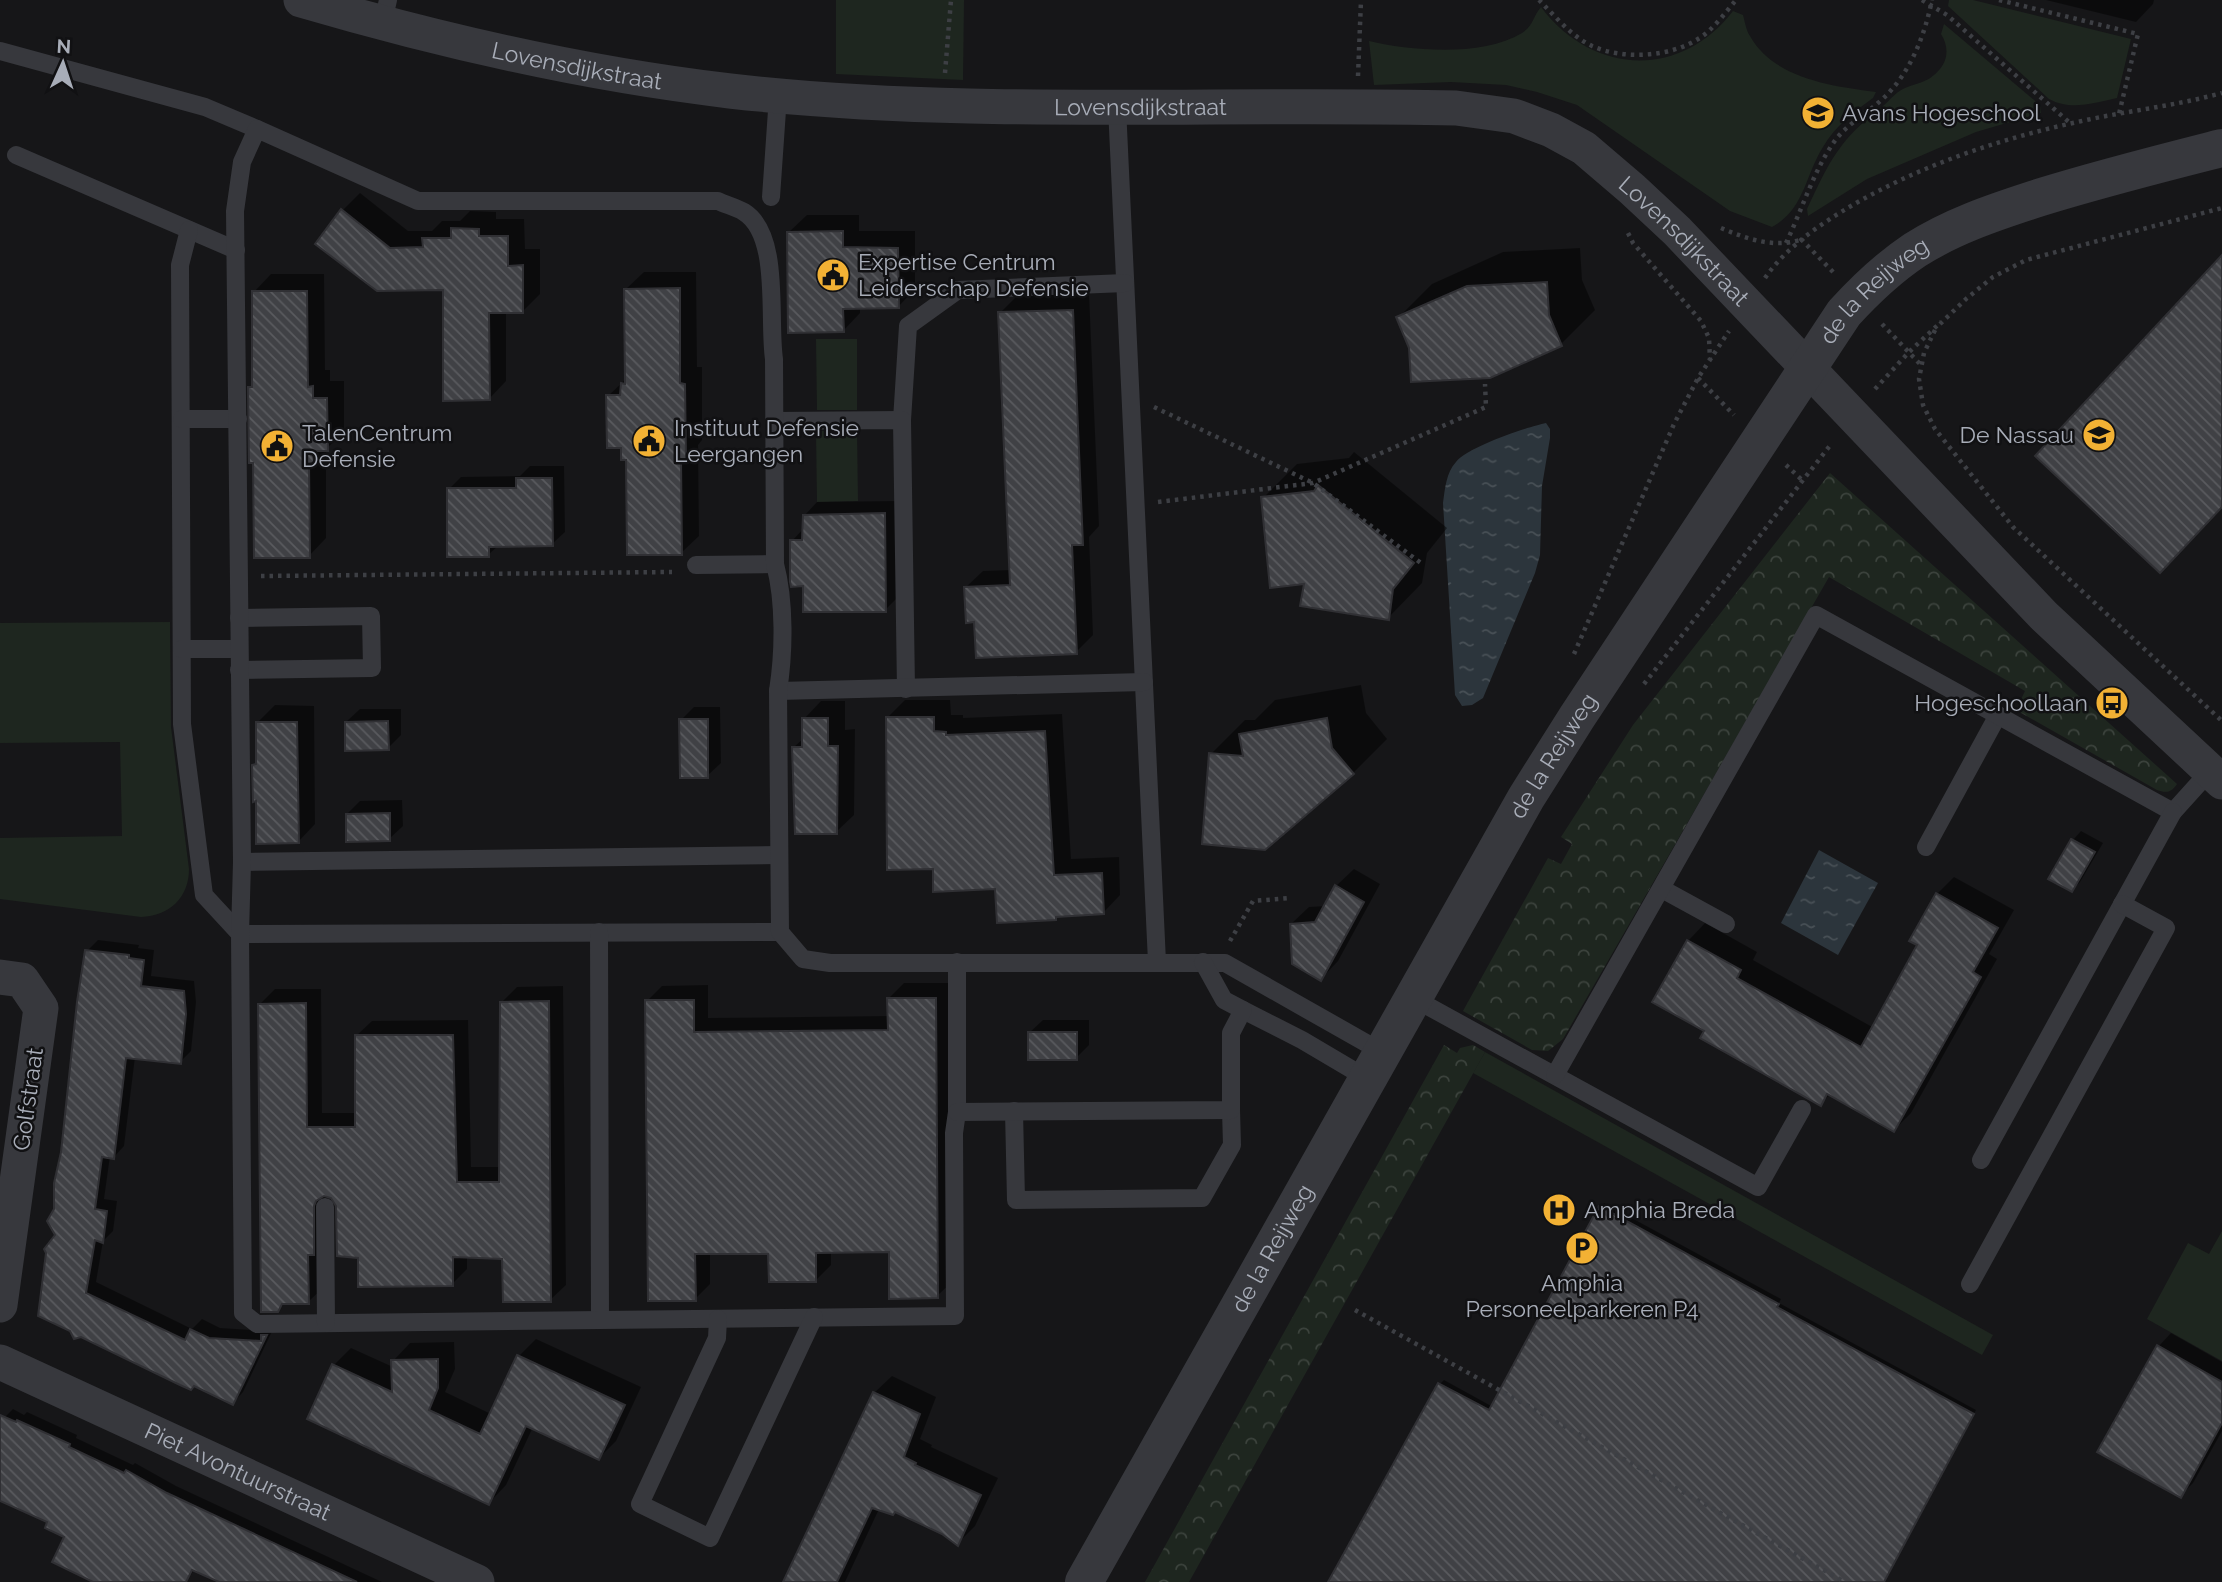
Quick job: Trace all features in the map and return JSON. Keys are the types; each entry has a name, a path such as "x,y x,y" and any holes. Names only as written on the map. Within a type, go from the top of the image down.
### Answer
{"street":[{"name":"Lovensdijkstraat","path":"301,0 385,11 478,47 578,68 778,96 942,105 1456,108 1495,112 1532,121 1584,148 1632,189 1677,231 1808,368"},
{"name":"de la Reijweg","path":"1084,1582 1533,786 1844,313 1867,287 1915,250 1953,229 2072,187 2222,148"},
{"path":"1808,368 2044,616 2216,776"},
{"name":"Golfstraat","path":"0,1305 41,1008 11,979"},
{"name":"Piet Avontuurstraat","path":"0,1362 477,1582"}],"lane":[{"path":"0,51 205,107 418,201 718,201 746,213 762,233 769,255 775,564 780,584 780,932 803,960 830,964 1215,963 1375,1065"},
{"path":"771,197 778,96"},
{"path":"1116,107 1157,962"},
{"path":"257,130 242,162 235,211 242,862 240,934 243,1313 257,1324 955,1316 957,962"},
{"path":"16,155 236,250"},
{"path":"189,230 180,265 182,724 204,895 240,934 780,932"},
{"path":"905,689 902,420 908,326 958,290 1125,283"},
{"path":"182,419 238,419"},
{"path":"774,421 902,420"},
{"path":"696,565 775,564"},
{"path":"1555,1075 1816,615 2173,812"},
{"path":"239,618 371,616 372,668 239,670"},
{"path":"182,649 239,649"},
{"path":"778,691 1144,682"},
{"path":"1926,847 1998,715"},
{"path":"1981,1160 2173,812 2216,776"},
{"path":"242,862 779,855"},
{"path":"1662,889 1726,924"},
{"path":"1970,1284 2166,928 2122,905"},
{"path":"599,932 600,1320"},
{"path":"1215,963 1224,1000 1301,1040 1375,1065"},
{"path":"1413,998 1758,1187 1802,1109"},
{"path":"1014,1111 1016,1200 1202,1198 1231,1145 1230,1033 1243,1010"},
{"path":"957,1112 1231,1110"},
{"path":"325,1207 326,1323"},
{"path":"718,1319 717,1338 640,1504 710,1538 814,1317"}],"path":[{"path":"942,105 951,0"},
{"path":"1357,107 1361,0"},
{"path":"1539,0 1570,32 1593,46 1622,53 1646,54 1676,49 1700,39 1736,0"},
{"path":"1922,0 1931,2 1947,15 2071,123"},
{"path":"1999,0 2138,34 2119,114"},
{"path":"1786,243 1822,161 1836,139 1881,101 1907,70 1920,44 1931,2"},
{"path":"1801,239 1876,192 1934,165 1998,142 2071,123 2168,107 2222,93"},
{"path":"2222,208 2062,248 2009,268 1979,288 1937,327 1924,353 1919,372 1923,405 1930,419 2013,527 2222,721"},
{"path":"1627,231 1633,243 1701,321 1709,338 1710,361"},
{"path":"1136,505 1313,483 1486,407 1485,384"},
{"path":"1131,397 1313,483 1421,563"},
{"path":"239,576 676,572 696,565"},
{"path":"1215,963 1253,901 1290,898"},
{"path":"1355,1310 1845,1582"}],"green space":[{"path":"836,0 964,0 963,80 836,74"},
{"path":"1949,0 1973,0 2131,39 2117,98 2074,105 2049,99 1948,6"},
{"path":"1541,7 1562,30 1585,46 1610,56 1636,60 1662,58 1688,49 1712,33 1733,11 1743,15 1749,34 1761,51 1789,71 1824,83 1876,92 1873,98 1833,132 1817,158 1797,202 1783,220 1772,227 1730,211 1577,105 1506,85 1451,82 1374,85 1369,41 1447,50 1488,46 1522,33 1529,27"},
{"path":"1944,24 2040,105 2041,113 1976,132 1867,179 1808,216 1807,209 1822,177 1846,141 1898,92 1927,80 1943,65 1946,56 1941,34"},
{"path":"816,339 857,339 857,410 817,410"},
{"path":"857,430 858,501 817,502 816,431"},
{"path":"1830,473 2177,784 2168,792 2157,790 2016,710 2025,691 1829,577 1563,1039 1548,1051 1532,1050 1463,1011 1548,858 1561,864 1572,844 1561,837 1633,725"},
{"path":"170,622 171,727 189,869 186,888 169,909 141,917 0,899 0,838 122,836 120,742 0,743 0,623"},
{"path":"1444,1045 1457,1053 1460,1048 1473,1045 1485,1052 1189,1582 1145,1582"},
{"path":"1485,1052 1993,1335 1982,1355 1473,1073"},
{"path":"2222,1231 2222,1361 2147,1319 2188,1243 2209,1254"}],"water":[{"path":"1546,423 1550,429 1550,438 1542,486 1540,555 1535,573 1483,698 1472,705 1462,706 1455,695 1443,503 1448,476 1456,462 1472,450 1512,433"},
{"path":"1819,850 1878,883 1838,955 1781,923"}],"building":[{"path":"341,209 390,248 423,247 422,238 451,238 451,228 479,229 479,236 508,236 508,266 523,265 523,313 489,313 490,400 443,401 443,290 377,291 315,244"},
{"path":"843,231 843,247 898,248 899,308 843,309 844,332 788,333 787,232"},
{"path":"2222,255 2222,507 2160,573 2035,456"},
{"path":"1547,282 1549,315 1562,346 1490,378 1411,382 1409,348 1396,317 1467,286"},
{"path":"680,288 680,383 685,384 686,460 681,459 682,555 627,555 626,460 621,460 621,448 607,448 606,395 620,395 621,383 625,384 624,289"},
{"path":"252,291 307,291 308,387 313,386 313,398 327,398 328,451 313,451 314,463 309,463 310,558 254,558 253,463 249,463 248,387 252,387"},
{"path":"1073,310 1083,545 1072,545 1077,654 976,658 974,622 966,623 964,587 1010,585 998,312"},
{"path":"516,478 552,478 553,546 489,547 489,557 447,557 447,488 516,488"},
{"path":"1318,485 1414,563 1393,589 1389,620 1300,606 1304,584 1270,588 1261,497 1314,491"},
{"path":"885,513 886,612 803,612 803,586 791,587 790,582 790,540 802,540 803,515"},
{"path":"886,717 934,717 934,731 946,732 946,735 1045,731 1054,875 1102,873 1104,914 997,923 995,889 933,892 933,869 887,870"},
{"path":"802,718 828,718 828,746 838,746 837,834 795,834 792,747 802,747"},
{"path":"1327,718 1332,748 1354,774 1265,850 1202,844 1209,753 1243,756 1239,734"},
{"path":"679,719 708,719 708,778 680,778"},
{"path":"388,721 389,750 345,751 345,722"},
{"path":"256,722 297,722 299,843 256,844 256,801 253,802 252,765 256,764"},
{"path":"390,813 390,841 346,842 346,814"},
{"path":"2071,839 2095,852 2072,892 2048,879"},
{"path":"1335,885 1364,902 1321,981 1292,964 1290,924 1315,922"},
{"path":"1936,893 1998,928 1973,972 1981,977 1894,1132 1827,1094 1821,1106 1700,1038 1704,1031 1652,1002 1687,940 1741,970 1737,978 1861,1047 1917,945 1909,941"},
{"path":"85,950 129,955 129,958 144,960 141,986 184,991 186,1014 181,1064 126,1058 114,1159 102,1157 95,1209 107,1211 103,1243 95,1240 86,1293 185,1340 190,1329 209,1338 261,1341 261,1335 267,1335 233,1405 194,1386 191,1390 81,1337 74,1339 70,1331 38,1316 46,1253 44,1249 55,1235 47,1221 54,1209 54,1183 61,1152"},
{"path":"887,998 936,998 938,1298 889,1299 889,1252 816,1253 816,1282 769,1282 768,1254 695,1254 696,1301 648,1301 645,1000 694,1000 694,1032 888,1030"},
{"path":"549,1001 551,1302 503,1302 502,1259 453,1257 453,1286 358,1287 358,1258 337,1256 336,1206 331,1198 324,1196 316,1201 314,1206 314,1255 308,1255 309,1304 282,1304 278,1312 261,1312 258,1004 306,1003 307,1127 355,1127 355,1035 453,1035 457,1182 499,1182 500,1002"},
{"path":"1028,1032 1077,1032 1077,1060 1028,1060"},
{"path":"1599,1206 1974,1414 1884,1582 1328,1582 1438,1383 1489,1410"},
{"path":"2157,1345 2222,1382 2222,1423 2181,1498 2097,1452"},
{"path":"517,1355 625,1405 599,1460 526,1426 489,1505 307,1419 332,1364 392,1392 391,1360 438,1359 438,1388 429,1410 480,1434"},
{"path":"873,1392 920,1414 904,1457 916,1463 915,1465 981,1495 958,1546 942,1534 895,1512 893,1515 872,1508 837,1582 783,1582"},
{"path":"0,1415 70,1444 69,1447 124,1473 126,1470 167,1493 357,1582 219,1582 192,1570 186,1582 93,1582 52,1562 64,1537 45,1528 47,1522 0,1501"}],"place":[{"name":"Avans Hogeschool","path":"1818,113"},
{"name":"Expertise Centrum Leiderschap Defensie","path":"833,275"},
{"name":"De Nassau","path":"2099,435"},
{"name":"Instituut Defensie Leergangen","path":"649,441"},
{"name":"TalenCentrum Defensie","path":"277,446"},
{"name":"Hogeschoollaan","path":"2112,703"},
{"name":"Amphia Breda","path":"1559,1210"},
{"name":"Amphia Personeelparkeren P4","path":"1582,1248"}]}
